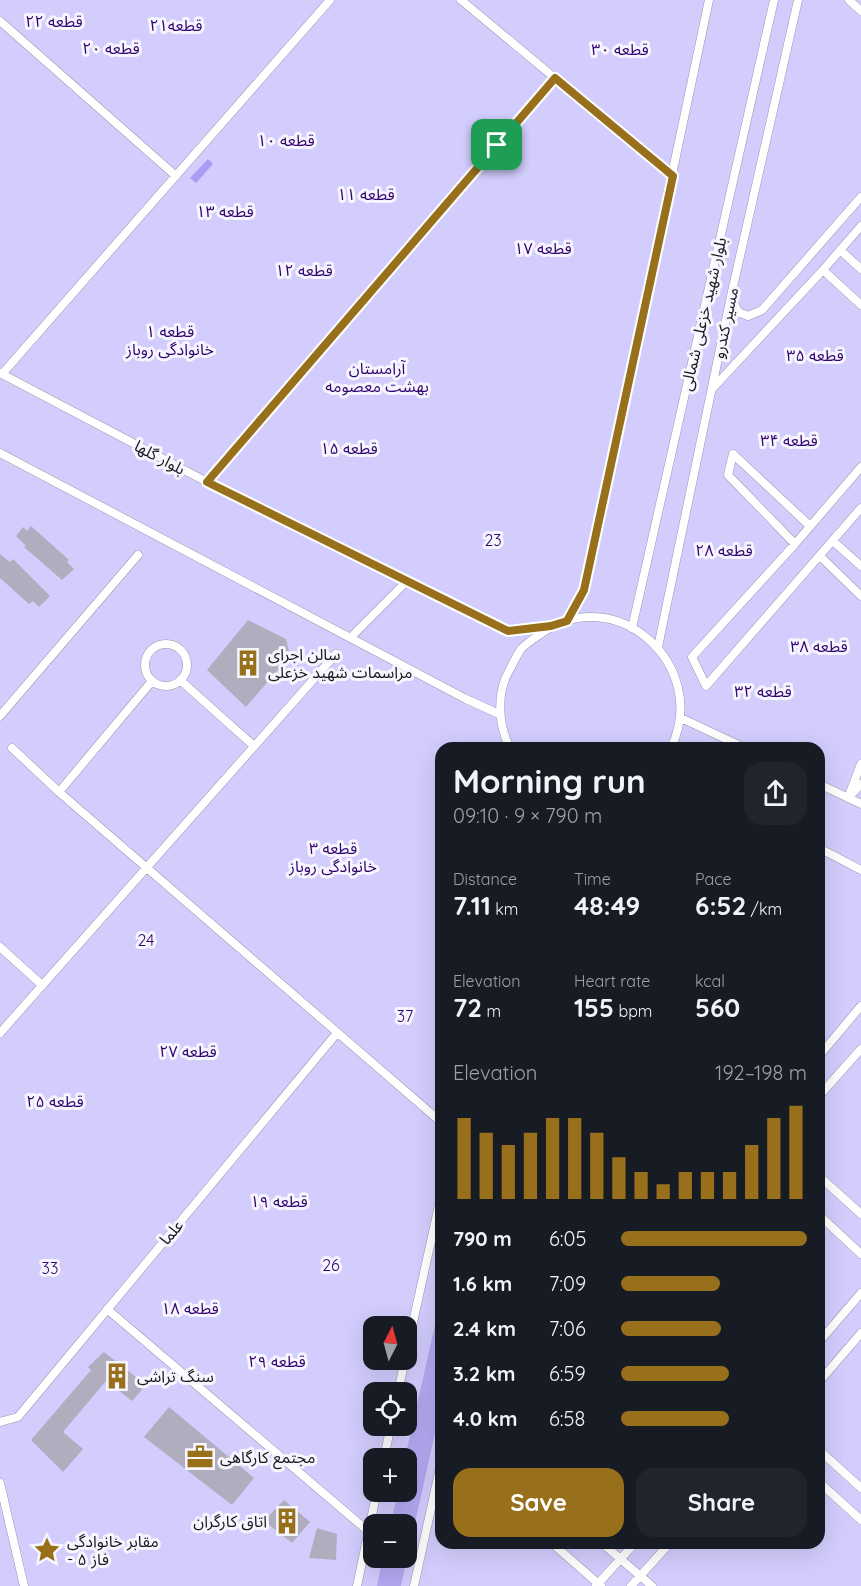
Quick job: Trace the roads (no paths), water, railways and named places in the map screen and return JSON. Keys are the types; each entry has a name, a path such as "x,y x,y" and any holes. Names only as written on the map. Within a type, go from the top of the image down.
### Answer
{"lane":[{"path":"1,374 330,0"},
{"path":"461,0 673,176"},
{"path":"567,621 584,590 709,0"},
{"name":"بلوار شهید خزعلی شمالی","path":"632,628 774,0"},
{"name":"مسیر کندرو","path":"658,647 731,296 798,0"},
{"path":"849,0 861,11"},
{"path":"0,21 176,176"},
{"path":"207,482 555,78"},
{"path":"731,296 738,312 748,316 762,310 861,197"},
{"path":"711,390 861,226"},
{"path":"840,250 861,269"},
{"path":"823,270 861,305"},
{"name":"بلوار گلها","path":"1,374 207,482 508,631 551,626"},
{"path":"0,453 466,699 500,714"},
{"path":"795,544 728,475 733,454 810,526"},
{"path":"861,467 795,544 692,657 706,686 861,508"},
{"path":"833,541 861,566"},
{"path":"0,716 138,555"},
{"path":"820,556 861,596"},
{"path":"351,637 407,581"},
{"path":"506,742 500,714 504,678 522,647 551,626 589,617 611,620 632,628 658,647 679,687 681,718 674,742"},
{"path":"162,644 176,646 186,656 187,670 180,680 172,685 165,686 152,681 145,669 146,656 150,650 162,644"},
{"path":"0,1033 336,654"},
{"path":"180,680 254,746"},
{"path":"59,792 152,681"},
{"path":"681,718 732,742"},
{"path":"12,748 59,792 435,1117"},
{"path":"848,798 861,764"},
{"path":"848,798 861,784"},
{"path":"825,787 861,804"},
{"path":"825,851 861,870"},
{"path":"0,947 42,985"},
{"path":"825,1049 861,1006"},
{"name":"علما","path":"0,1422 18,1417 337,1033"},
{"path":"825,1089 861,1049"},
{"path":"825,1181 861,1214"},
{"path":"825,1221 861,1254"},
{"path":"414,1316 435,1223"},
{"path":"825,1335 861,1293"},
{"path":"107,1310 363,1527"},
{"path":"825,1375 861,1333"},
{"path":"825,1455 861,1488"},
{"path":"0,1483 24,1586"},
{"path":"825,1487 861,1520"},
{"path":"414,1586 435,1490"},
{"path":"558,1549 598,1585 629,1549"},
{"path":"609,1549 652,1586"},
{"path":"631,1586 664,1549"},
{"path":"357,1586 363,1556"}],"place":[{"name":"سالن اجرای مراسمات شهید خزعلی","path":"248,663"},
{"name":"سنگ تراشی","path":"117,1376"},
{"name":"مجتمع کارگاهی","path":"200,1457"},
{"name":"اتاق کارگران","path":"287,1521"},
{"name":"مقابر خانوادگی - فاز ۵","path":"47,1550"}],"park label":[{"name":"قطعه ۲۲","path":"54,21"},
{"name":"قطعه۲۱","path":"176,25"},
{"name":"قطعه ۲۰","path":"111,48"},
{"name":"قطعه ۳۰","path":"620,49"},
{"name":"قطعه ۱۰","path":"286,140"},
{"name":"قطعه ۱۱","path":"366,194"},
{"name":"قطعه ۱۳","path":"225,211"},
{"name":"قطعه ۱۷","path":"543,248"},
{"name":"قطعه ۱۲","path":"304,270"},
{"name":"قطعه ۱ خانوادگی روباز","path":"170,340"},
{"name":"قطعه ۳۵","path":"815,355"},
{"name":"آرامستان بهشت معصومه","path":"377,377"},
{"name":"قطعه ۳۴","path":"789,440"},
{"name":"قطعه ۱۵","path":"349,448"},
{"name":"23","path":"493,540"},
{"name":"قطعه ۲۸","path":"724,550"},
{"name":"قطعه ۳۸","path":"819,646"},
{"name":"قطعه ۳۲","path":"763,691"},
{"name":"قطعه ۳ خانوادگی روباز","path":"333,857"},
{"name":"24","path":"146,940"},
{"name":"37","path":"405,1016"},
{"name":"قطعه ۲۷","path":"188,1051"},
{"name":"قطعه ۲۵","path":"55,1101"},
{"name":"قطعه ۱۹","path":"279,1201"},
{"name":"26","path":"331,1265"},
{"name":"33","path":"50,1268"},
{"name":"قطعه ۱۸","path":"190,1308"},
{"name":"قطعه ۲۹","path":"277,1361"}]}
